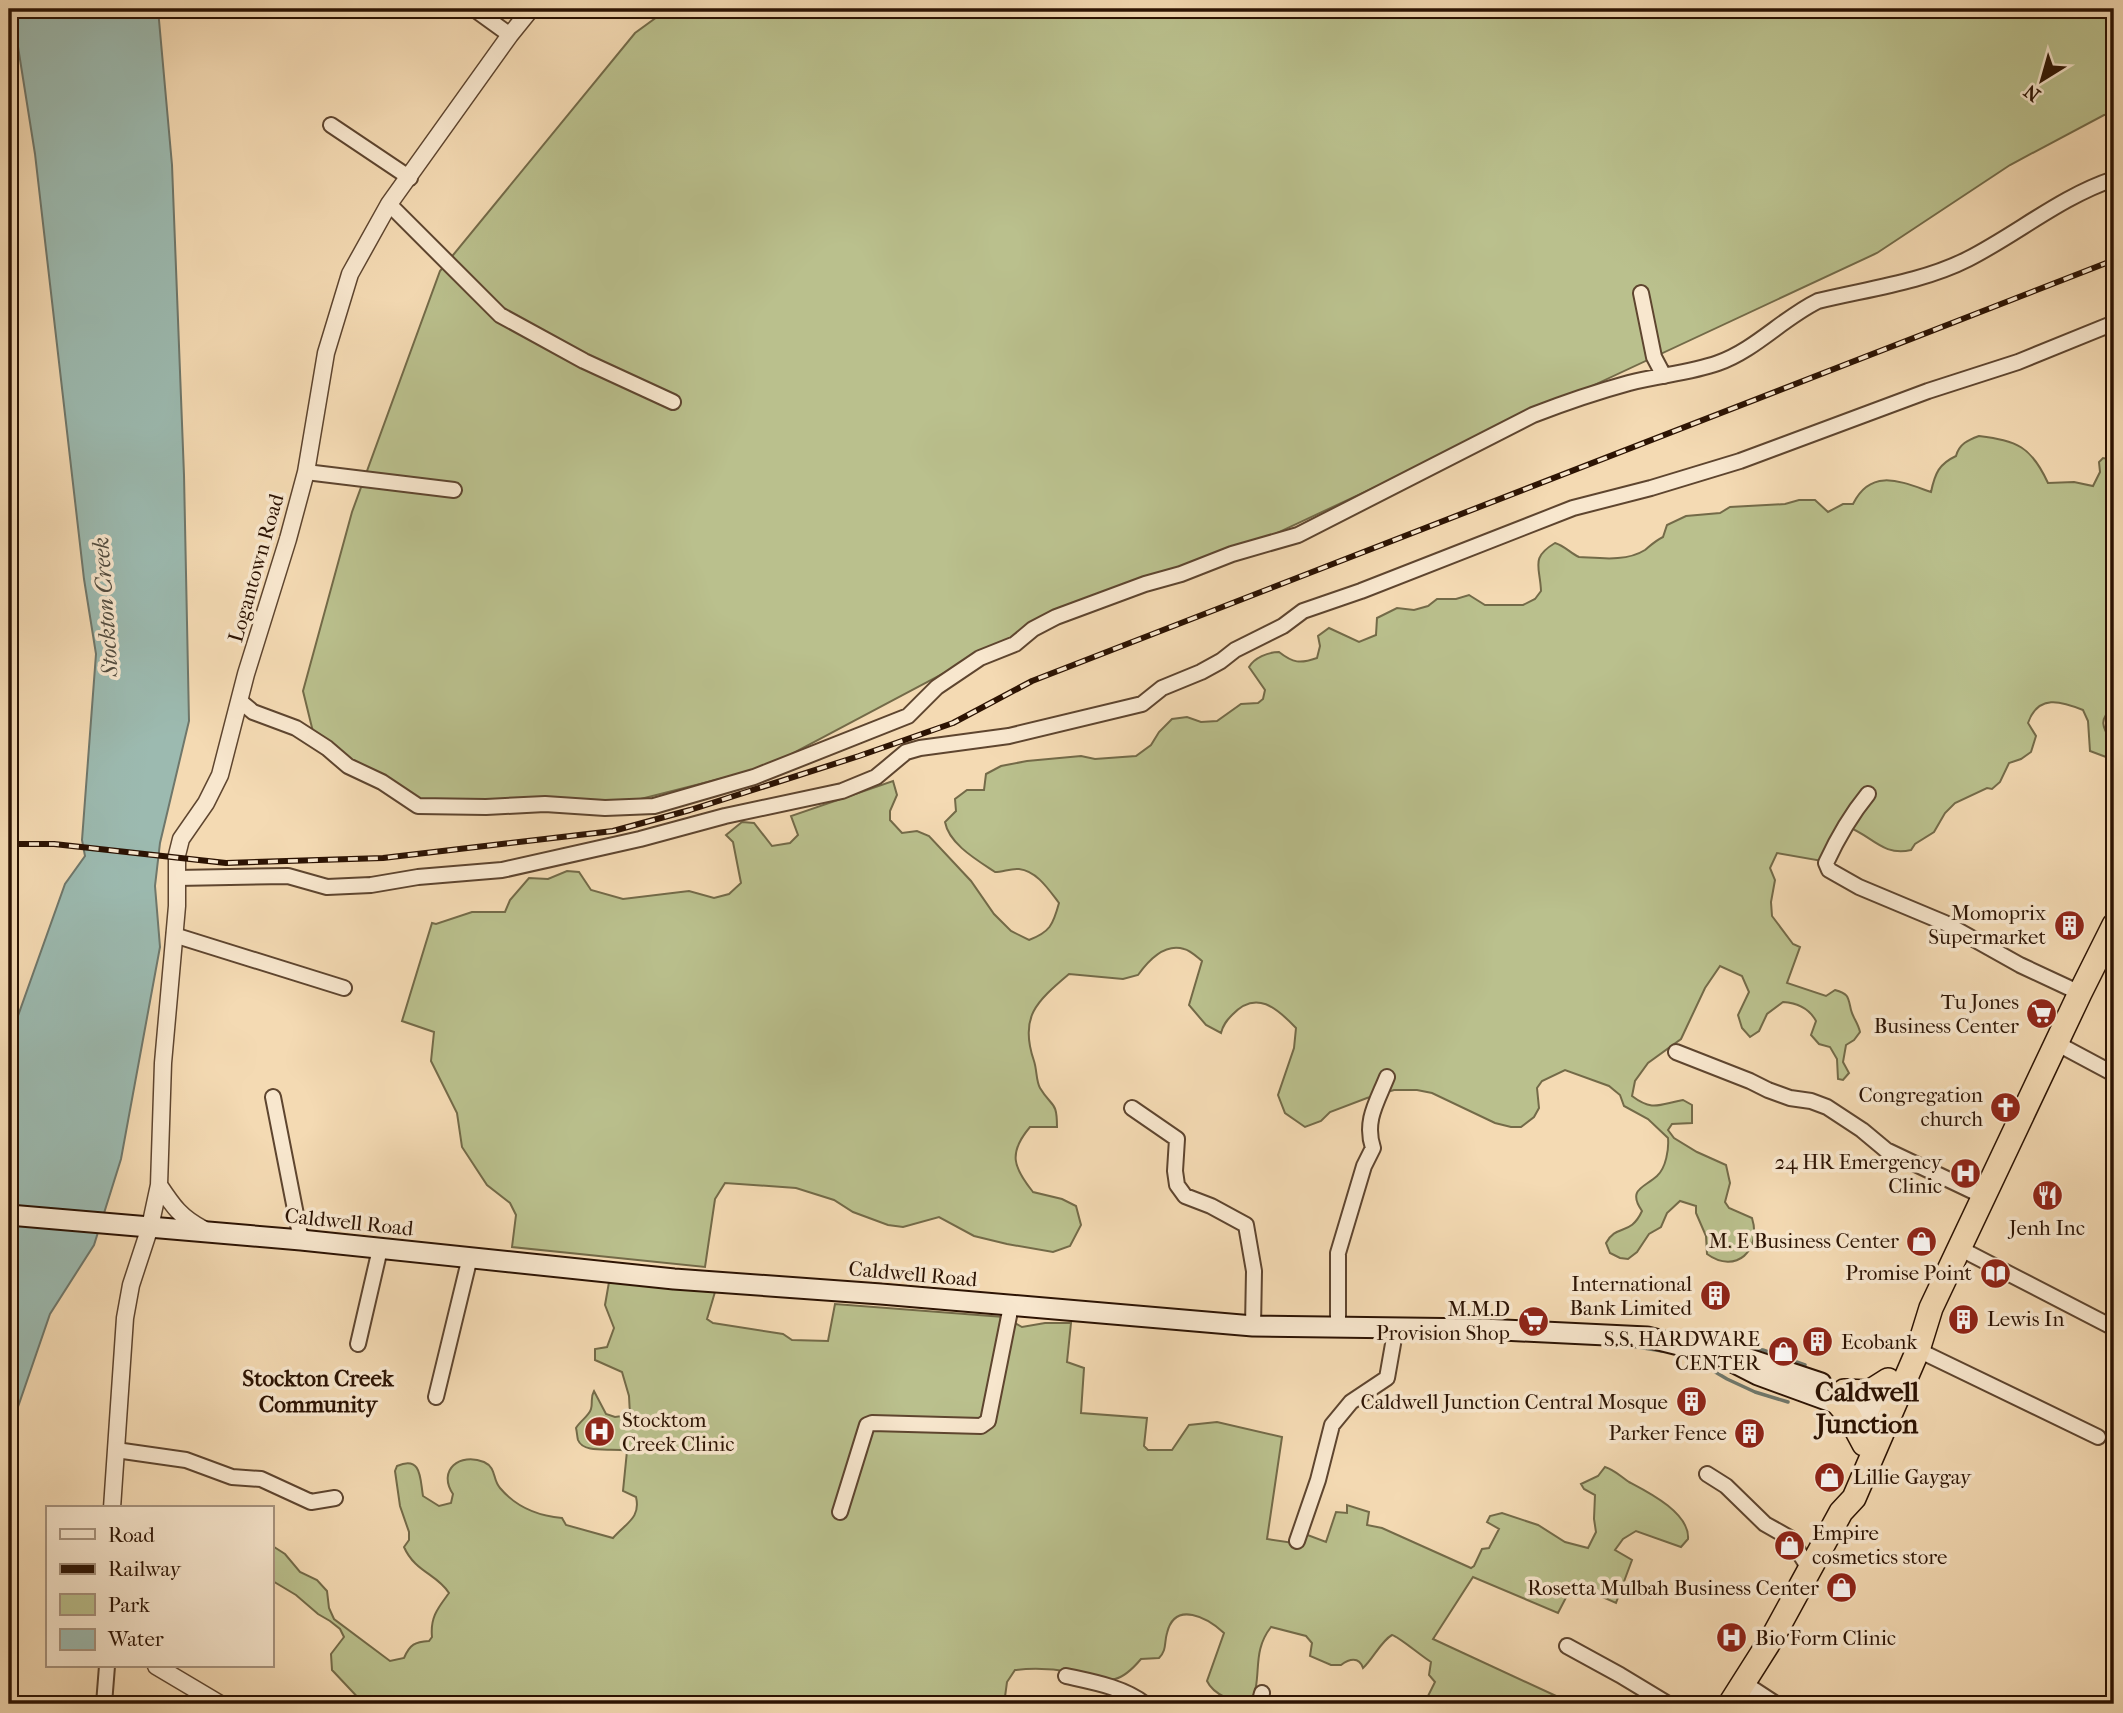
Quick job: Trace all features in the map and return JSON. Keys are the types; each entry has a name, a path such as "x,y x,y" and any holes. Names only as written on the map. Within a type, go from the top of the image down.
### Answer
{"highway":[{"path":"1841,1513 1840,1501 1846,1480 1919,1350 1931,1308 2114,925"},
{"path":"1730,1704 1775,1633 1841,1513 1854,1498 1883,1412 1888,1380 1916,1326 1931,1308"},
{"path":"1864,1444 1840,1396 1869,1392 1888,1380"}],"main road":[{"name":"Caldwell Road","path":"9,1215 470,1256 674,1279 1253,1326 1482,1329 1647,1337 1719,1355 1758,1375 1840,1396 1883,1412"}],"street":[{"path":"474,9 510,35"},
{"name":"Logantown Road","path":"112,1506 125,1318 131,1284 150,1227 159,1185 163,1063 174,935 177,855 181,839 220,775 306,472 326,353 350,274 389,204 531,9"},
{"path":"331,125 410,178"},
{"path":"240,701 253,712 296,728 327,748 348,766 382,782 418,806 654,806 754,777 908,716 937,687 980,658 1015,644 1033,629 1056,617 1232,554 1298,535 1533,415 1598,392 1721,362 1743,351 1802,309 1818,301 1926,275 1966,261 2080,193 2114,179"},
{"path":"389,204 500,315 584,361 673,402"},
{"path":"1641,293 1654,357 1664,376"},
{"path":"177,878 288,876 327,887 371,885 418,877 502,870 640,839 736,813 842,791 876,777 906,752 1009,736 1142,704 1162,688 1201,672 1235,650 1283,626 1304,611 1573,508 1651,488 1750,457 1928,391 1996,371 2114,323"},
{"path":"306,472 454,490"},
{"path":"1868,794 1836,839 1826,863 1829,870 1859,887 1945,923 2020,965 2080,993"},
{"path":"174,935 344,988"},
{"path":"2056,1043 2112,1068"},
{"path":"1676,1052 1750,1080 1768,1090 1827,1107 1886,1150 1985,1196"},
{"path":"1338,1326 1338,1253 1364,1166 1373,1148 1368,1133 1387,1077"},
{"path":"273,1097 301,1240"},
{"path":"1132,1108 1177,1139 1175,1171 1177,1185 1185,1196 1211,1206 1246,1225 1254,1271 1253,1326"},
{"path":"159,1185 187,1221 210,1233"},
{"path":"1959,1248 2114,1328"},
{"path":"358,1344 380,1249"},
{"path":"436,1397 470,1256"},
{"path":"840,1512 867,1425 981,1426 988,1421 992,1414 1011,1306"},
{"path":"1297,1541 1318,1480 1332,1425 1351,1402 1387,1378 1396,1327"},
{"path":"1919,1350 2098,1437"},
{"path":"116,1450 186,1460 232,1477 261,1479 311,1502 335,1498"},
{"path":"1707,1474 1726,1486 1765,1524 1790,1538 1805,1562 1812,1567"},
{"path":"1567,1646 1668,1704"},
{"path":"104,1704 107,1668"},
{"path":"159,1668 220,1704"},
{"path":"1066,1676 1135,1696 1145,1704"},
{"path":"1744,1683 1776,1704"}],"green space":[{"path":"668,9 2114,9 2114,114 2104,115 2010,165 1877,253 1232,554 1076,603 767,767 605,808 409,799 315,740 303,691 352,512 440,271 635,33"},
{"path":"1979,436 2013,443 2029,453 2048,483 2074,482 2093,486 2100,472 2099,462 2103,458 2114,460 2114,706 2103,721 2114,746 2106,757 2090,751 2088,721 2083,710 2067,704 2044,704 2032,714 2028,723 2036,736 2031,752 2009,763 2000,782 1992,789 1987,788 1955,803 1945,813 1934,832 1915,844 1911,850 1885,848 1848,827 1822,861 1777,853 1770,868 1775,880 1771,902 1772,916 1793,944 1800,947 1787,983 1826,996 1835,990 1847,997 1860,1032 1846,1045 1843,1062 1849,1073 1843,1080 1838,1079 1837,1059 1830,1047 1819,1044 1811,1035 1816,1021 1798,1005 1783,1002 1767,1014 1759,1031 1750,1037 1742,1028 1738,1015 1749,992 1742,976 1720,966 1705,988 1681,1039 1648,1063 1635,1081 1632,1096 1651,1105 1683,1100 1692,1105 1692,1123 1672,1124 1668,1130 1674,1138 1697,1152 1726,1165 1730,1183 1725,1202 1729,1208 1752,1218 1754,1230 1750,1249 1737,1260 1718,1260 1707,1254 1706,1236 1696,1213 1696,1206 1680,1201 1667,1213 1661,1227 1649,1234 1637,1252 1628,1259 1610,1253 1606,1243 1610,1237 1633,1224 1642,1211 1636,1198 1637,1193 1663,1168 1668,1138 1648,1119 1624,1106 1620,1095 1609,1086 1565,1070 1542,1081 1537,1088 1539,1108 1534,1117 1521,1127 1495,1123 1432,1093 1394,1090 1330,1112 1321,1121 1305,1127 1285,1113 1278,1095 1294,1048 1296,1028 1274,1008 1258,1002 1241,1007 1226,1021 1221,1033 1206,1025 1189,1005 1202,961 1184,949 1164,951 1152,959 1138,975 1123,979 1069,974 1039,1002 1034,1012 1028,1033 1030,1046 1039,1085 1055,1108 1057,1127 1030,1127 1018,1145 1017,1167 1033,1192 1062,1199 1076,1206 1081,1225 1070,1246 1053,1252 974,1236 939,1217 903,1227 888,1225 853,1212 834,1200 796,1188 725,1183 715,1199 705,1267 512,1247 516,1215 510,1203 487,1185 462,1147 457,1113 431,1061 434,1032 402,1021 432,923 472,912 505,912 510,900 529,878 548,879 567,871 579,872 591,890 623,899 689,891 714,898 729,894 741,883 733,842 726,835 742,822 754,823 772,846 790,843 798,835 791,816 893,781 897,795 890,811 890,820 902,833 917,831 929,836 971,881 994,914 1011,931 1029,940 1050,927 1059,903 1031,873 1016,869 995,872 972,857 952,837 945,822 956,811 955,799 967,790 984,790 986,774 1001,766 1081,756 1095,759 1136,756 1151,745 1172,719 1187,717 1201,722 1217,721 1241,704 1258,703 1263,699 1265,690 1249,667 1251,664 1262,656 1275,652 1297,661 1317,658 1320,646 1318,636 1329,628 1359,642 1376,635 1377,618 1397,608 1414,610 1428,606 1437,599 1456,599 1469,595 1485,605 1523,605 1535,599 1541,591 1539,558 1555,543 1579,557 1621,558 1645,550 1663,537 1667,525 1686,516 1720,513 1730,507 1785,504 1799,500 1815,500 1828,512 1843,504 1853,504 1860,492 1869,485 1888,480 1931,492 1936,474 1945,462 1956,456 1965,443"},
{"path":"609,1282 715,1292 707,1319 713,1323 783,1334 792,1340 828,1341 835,1304 1004,1317 1022,1327 1045,1323 1071,1323 1067,1362 1084,1368 1081,1413 1147,1418 1144,1446 1148,1450 1172,1450 1189,1425 1217,1422 1282,1437 1267,1539 1300,1544 1305,1534 1326,1542 1336,1512 1347,1513 1347,1505 1369,1512 1367,1525 1382,1528 1471,1568 1482,1549 1489,1548 1499,1529 1487,1522 1490,1516 1502,1513 1538,1525 1565,1542 1588,1548 1596,1532 1595,1495 1581,1484 1598,1476 1605,1467 1666,1504 1682,1521 1687,1529 1688,1539 1681,1547 1636,1531 1623,1539 1615,1550 1632,1560 1616,1603 1573,1584 1558,1613 1473,1577 1433,1639 1567,1701 1565,1704 1436,1704 1428,1696 1435,1682 1429,1675 1431,1662 1395,1636 1392,1635 1384,1641 1363,1668 1356,1660 1331,1665 1310,1656 1312,1643 1306,1636 1271,1627 1261,1647 1256,1685 1250,1704 1238,1702 1215,1691 1207,1681 1224,1633 1201,1618 1184,1615 1171,1623 1159,1658 1141,1659 1123,1675 1109,1680 1058,1670 1015,1670 1007,1682 1004,1704 364,1704 332,1670 331,1654 344,1637 340,1629 296,1595 273,1581 273,1546 285,1554 300,1572 317,1580 327,1591 329,1608 334,1619 390,1661 404,1658 414,1645 429,1641 436,1613 449,1593 414,1562 404,1547 409,1540 409,1532 400,1506 395,1471 397,1466 405,1463 415,1466 420,1476 423,1496 439,1506 451,1503 453,1494 448,1477 453,1465 467,1459 484,1462 493,1470 496,1481 506,1495 521,1505 536,1513 562,1518 566,1525 613,1538 631,1520 637,1504 636,1497 623,1491 627,1451 593,1449 581,1445 576,1428 590,1412 594,1391 606,1414 615,1417 630,1415 629,1396 622,1372 595,1360 595,1349 607,1347 614,1328 605,1305"}],"water":[{"name":"Stockton Creek","path":"12,9 158,9 172,165 184,475 189,721 160,843 155,886 160,947 121,1159 94,1245 50,1314 9,1433 9,1041 65,884 85,856 82,840 96,654 84,579 35,154"}],"waterway":[{"path":"1699,1341 1763,1350 1805,1365"},
{"path":"1625,1345 1662,1351"},
{"path":"1690,1357 1755,1392 1788,1402"},
{"path":"1828,1472 1830,1464"}],"railway":[{"path":"9,844 54,844 226,863 383,858 613,831 690,810 953,723 1032,681 2114,260"}],"place":[{"name":"Momoprix Supermarket","path":"2069,925"},
{"name":"Tu Jones Business Center","path":"2042,1014"},
{"name":"Congregation church","path":"2006,1107"},
{"name":"24 HR Emergency Clinic","path":"1965,1174"},
{"name":"Jenh Inc","path":"2047,1196"},
{"name":"M. E Business Center","path":"1922,1241"},
{"name":"Promise Point","path":"1995,1273"},
{"name":"International Bank Limited","path":"1715,1296"},
{"name":"Lewis In","path":"1964,1319"},
{"name":"M.M.D Provision Shop","path":"1533,1321"},
{"name":"Ecobank","path":"1818,1342"},
{"name":"S.S. HARDWARE CENTER","path":"1783,1351"},
{"name":"Caldwell Junction Central Mosque","path":"1691,1402"},
{"name":"Stocktom Creek Clinic","path":"599,1432"},
{"name":"Parker Fence","path":"1750,1433"},
{"name":"Lillie Gaygay","path":"1830,1477"},
{"name":"Empire cosmetics store","path":"1789,1545"},
{"name":"Rosetta Mulbah Business Center","path":"1842,1588"},
{"name":"Bio Form Clinic","path":"1732,1638"}],"district":[{"name":"Stockton Creek Community","path":"318,1391"},
{"name":"Caldwell Junction","path":"1867,1407"}]}
